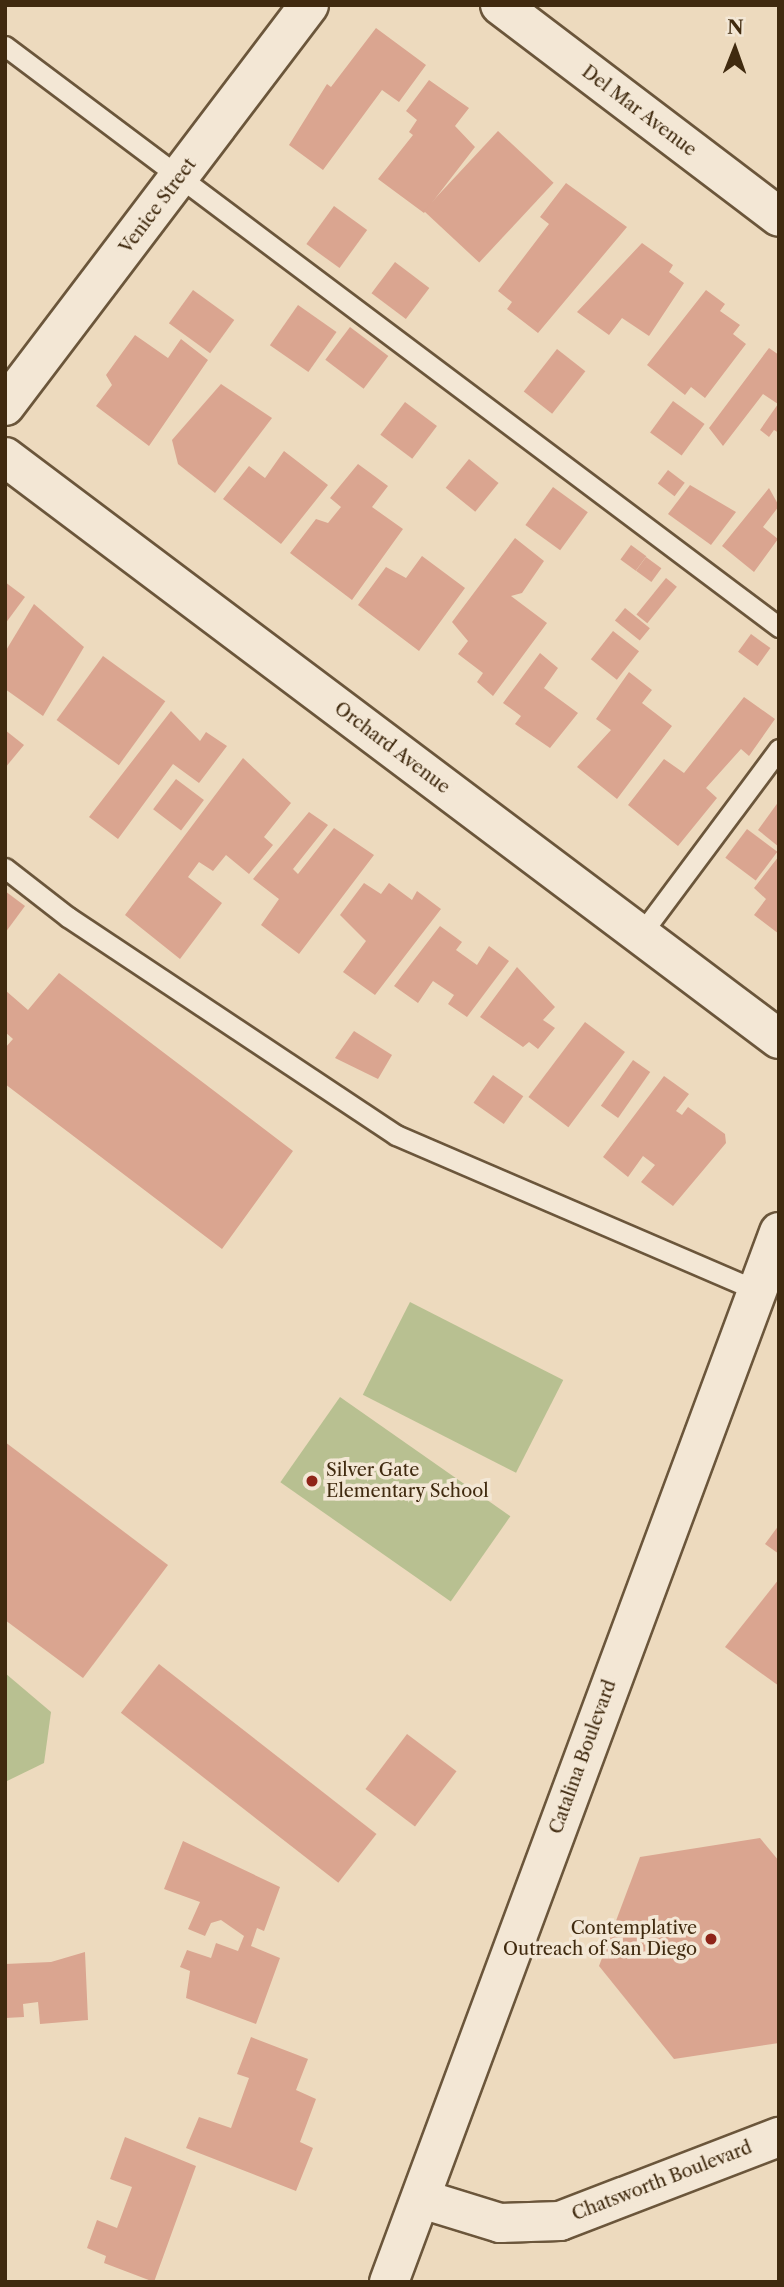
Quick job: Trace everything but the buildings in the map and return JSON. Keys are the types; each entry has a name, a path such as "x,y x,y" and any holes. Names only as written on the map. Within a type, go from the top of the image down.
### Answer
{"street":[{"name":"Venice Street","path":"5,406 309,5"},
{"name":"Del Mar Avenue","path":"500,5 779,217"},
{"name":"Orchard Avenue","path":"5,457 779,1040"},
{"name":"Catalina Boulevard","path":"389,2282 779,1232"},
{"name":"Chatsworth Boulevard","path":"422,2199 500,2223 560,2221 776,2132"}],"lane":[{"path":"5,46 779,627"},
{"path":"641,934 779,748"},
{"path":"5,868 68,917 396,1135 756,1290"}],"green space":[{"path":"410,1302 563,1380 516,1473 363,1395"},
{"path":"340,1397 510,1516 451,1601 280,1482"},
{"path":"5,1673 51,1712 44,1763 5,1782"}],"place":[{"name":"Silver Gate Elementary School","path":"312,1481"},
{"name":"Contemplative Outreach of San Diego","path":"711,1939"}]}
